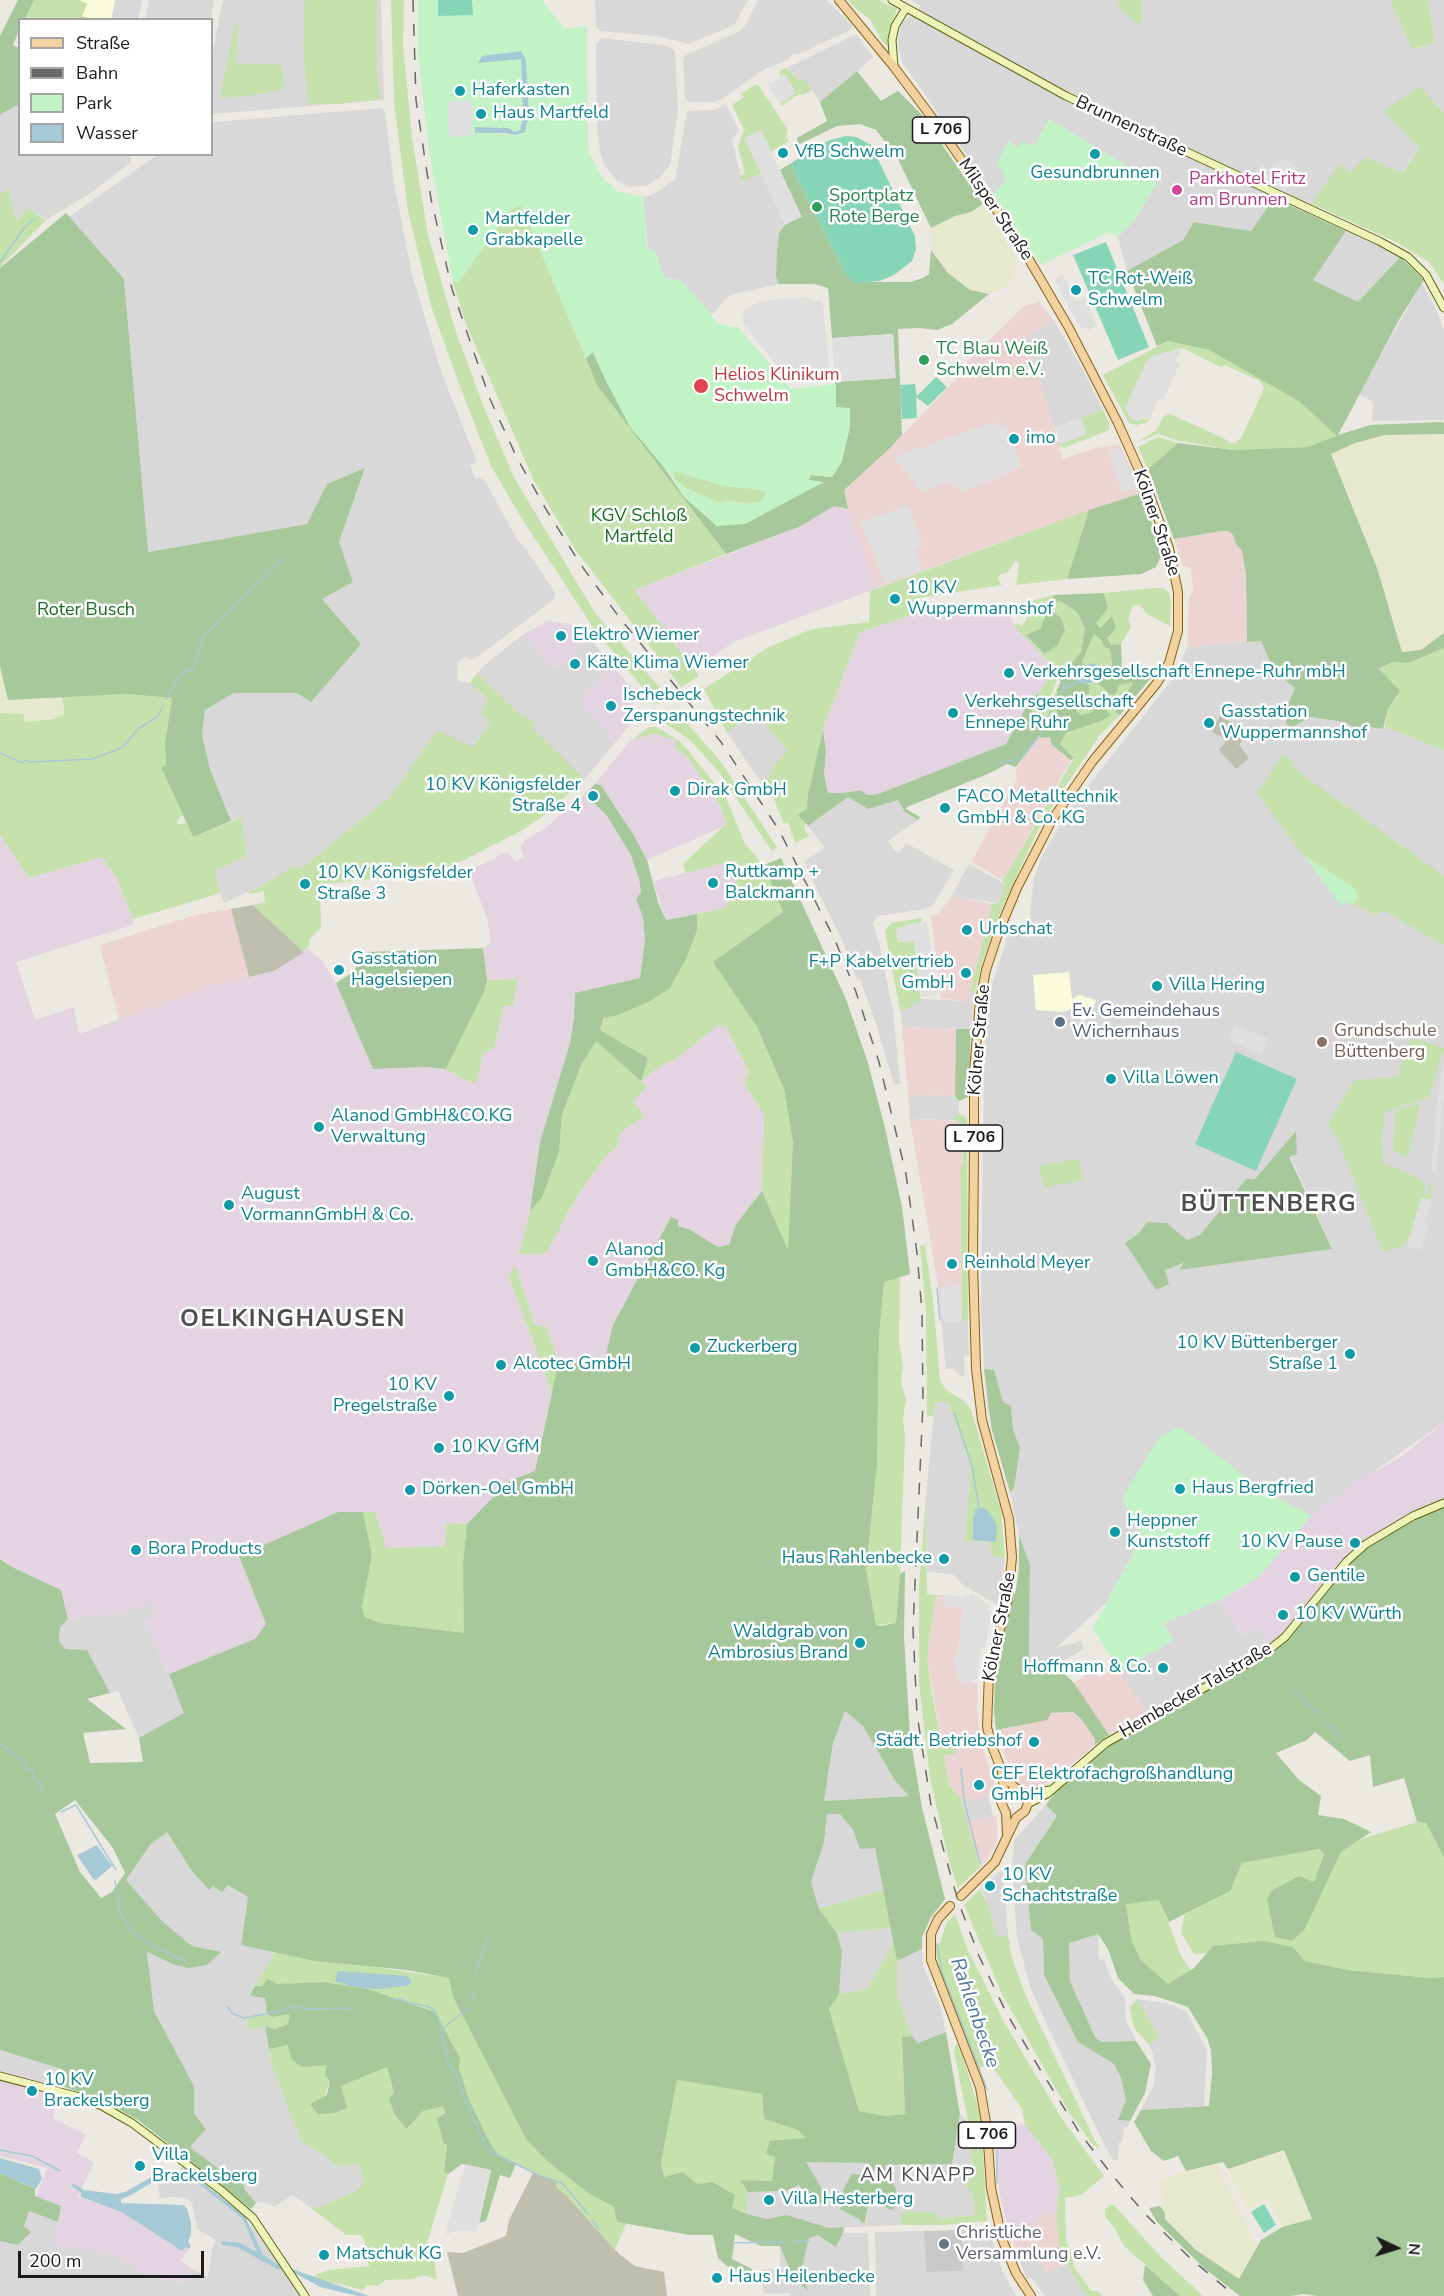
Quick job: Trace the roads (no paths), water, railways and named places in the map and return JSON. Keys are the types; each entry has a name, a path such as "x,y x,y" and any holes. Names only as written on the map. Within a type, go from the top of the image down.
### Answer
{"main road":[{"name":"Milsper Straße","path":"839,0 936,123 998,211 1040,278"},
{"name":"Brunnenstraße","path":"892,0 1066,96 1379,241 1408,257 1426,274 1444,308"},
{"path":"894,67 892,40 894,26 906,8"},
{"name":"Kölner Straße","path":"1007,1834 1006,1813 1001,1802 1004,1793 1001,1769 989,1734 986,1704 989,1672 1010,1588 1012,1544 1007,1507 982,1420 976,1369 973,1171 975,1072 980,1001 986,970 999,931 1044,833 1092,762 1157,683 1174,650 1179,623 1174,566 1147,488 1115,417 1040,278"},
{"name":"Hembecker Talstraße","path":"1028,1804 1054,1788 1106,1743 1264,1654 1285,1637 1347,1561 1366,1544 1413,1516 1444,1503"},
{"name":"Kölner Straße","path":"1001,1769 1009,1781 1027,1795"},
{"path":"1004,1793 1017,1788"},
{"name":"Hembecker Talstraße","path":"1027,1795 1054,1788"},
{"path":"1027,1795 1028,1804"},
{"name":"Kölner Straße","path":"961,1896 995,1862 1007,1834 1018,1815 1025,1811 1028,1804"},
{"path":"1006,1813 1018,1815"},
{"name":"L 706","path":"950,1906 938,1919 932,1934 931,1960 980,2087 987,2128 991,2188 1002,2240 1016,2273 1031,2296"},
{"path":"0,2076 83,2098 130,2121 253,2218 306,2296"}],"water":[{"path":"521,51 526,60 529,116 525,132 516,135 475,133 475,127 508,128 515,132 520,130 523,117 521,59 478,63 482,56"},
{"path":"1093,663 1107,669 1108,675 1096,682 1084,684 1078,682 1070,673 1074,669"},
{"path":"984,1508 989,1512 994,1520 997,1527 996,1542 973,1540 973,1518 975,1510"},
{"path":"97,1845 112,1866 96,1880 77,1855"},
{"path":"338,1971 407,1976 411,1980 407,1986 376,1989 354,1987 335,1981"},
{"path":"0,2158 39,2169 42,2179 37,2187 35,2189 0,2173"},
{"path":"164,2170 193,2175 245,2216 263,2255 275,2263 369,2296 358,2296 320,2287 298,2275 277,2269 237,2247 222,2245 224,2241 240,2243 257,2252 243,2219 193,2179 163,2176 121,2199 121,2203 184,2205 191,2222 191,2235 188,2241 191,2246 189,2249 185,2247 182,2251 123,2213 81,2197 81,2193 72,2186 73,2183 84,2190 116,2194 125,2192"}],"waterway":[{"path":"0,262 24,228 35,218"},
{"path":"166,699 181,674 192,669 204,636 284,558"},
{"path":"1064,689 1064,677 1070,673"},
{"name":"Rahlenbecke","path":"996,767 1000,763 1018,759 1024,755 1043,731 1044,724 1061,693 1078,682"},
{"path":"0,753 22,763 26,760 30,762 93,759 123,747 138,729 158,716 163,706"},
{"name":"Rahlenbecke","path":"910,957 914,992"},
{"name":"Rahlenbecke","path":"937,1288 940,1320"},
{"name":"Rahlenbecke","path":"954,1412 972,1466 979,1508"},
{"path":"1293,1691 1320,1716"},
{"path":"1326,1723 1342,1738"},
{"path":"0,1743 22,1760 27,1769 33,1770 32,1777 40,1783 43,1794"},
{"name":"Rahlenbecke","path":"961,1769 964,1800 980,1863"},
{"path":"61,1812 76,1805 116,1870"},
{"path":"115,1881 120,1912 131,1930 149,1944 185,1961"},
{"path":"476,1972 487,1938"},
{"name":"Rahlenbecke","path":"937,1944 942,1972 987,2089"},
{"path":"473,1990 473,2000"},
{"path":"392,2000 400,1999 434,2010 439,2019 448,2062 459,2079 458,2083 486,2146 494,2153 540,2176 562,2183 588,2214"},
{"path":"227,2006 232,2013 244,2018 282,2011 293,2006 307,2009 352,2008"},
{"path":"441,2030 468,2008"},
{"path":"0,2150 32,2156 60,2171"},
{"path":"997,2151 997,2183"},
{"path":"592,2220 599,2229"},
{"path":"790,2242 809,2241"},
{"path":"733,2243 783,2242"}],"railway":[{"path":"413,0 416,100 431,199 452,289 490,399 517,458 581,565 619,617 721,742 779,830 835,940 856,992 879,1062 906,1174 917,1253 922,1312 923,1403 913,1629 917,1714 931,1805 958,1901 979,1956 1007,2014 1079,2132 1145,2214 1190,2258 1235,2296"}],"place":[{"name":"Haferkasten","path":"460,91"},
{"name":"Haus Martfeld","path":"481,114"},
{"name":"VfB Schwelm","path":"783,153"},
{"name":"Gesundbrunnen","path":"1095,154"},
{"name":"Parkhotel Fritz am Brunnen","path":"1177,190"},
{"name":"Sportplatz Rote Berge","path":"817,207"},
{"name":"Martfelder Grabkapelle","path":"473,230"},
{"name":"TC Rot-Weiß Schwelm","path":"1076,290"},
{"name":"TC Blau Weiß Schwelm e.V.","path":"924,360"},
{"name":"Helios Klinikum Schwelm","path":"701,386"},
{"name":"imo","path":"1014,439"},
{"name":"10 KV Wuppermannshof","path":"895,599"},
{"name":"Elektro Wiemer","path":"561,636"},
{"name":"Kälte Klima Wiemer","path":"575,664"},
{"name":"Verkehrsgesellschaft Ennepe-Ruhr mbH","path":"1009,673"},
{"name":"Ischebeck Zerspanungstechnik","path":"611,706"},
{"name":"Verkehrsgesellschaft Ennepe Ruhr","path":"953,713"},
{"name":"Gasstation Wuppermannshof","path":"1209,723"},
{"name":"Dirak GmbH","path":"675,791"},
{"name":"10 KV Königsfelder Straße 4","path":"593,796"},
{"name":"FACO Metalltechnik GmbH & Co. KG","path":"945,808"},
{"name":"Ruttkamp + Balckmann","path":"713,883"},
{"name":"10 KV Königsfelder Straße 3","path":"305,884"},
{"name":"Urbschat","path":"967,930"},
{"name":"Gasstation Hagelsiepen","path":"339,970"},
{"name":"F+P Kabelvertrieb GmbH","path":"966,973"},
{"name":"Villa Hering","path":"1157,986"},
{"name":"Ev. Gemeindehaus Wichernhaus","path":"1060,1022"},
{"name":"Grundschule Büttenberg","path":"1322,1042"},
{"name":"Villa Löwen","path":"1111,1079"},
{"name":"Alanod GmbH&CO.KG Verwaltung","path":"319,1127"},
{"name":"August VormannGmbH & Co.","path":"229,1205"},
{"name":"Alanod GmbH&CO. Kg","path":"593,1261"},
{"name":"Reinhold Meyer","path":"952,1264"},
{"name":"Zuckerberg","path":"695,1348"},
{"name":"10 KV Büttenberger Straße 1","path":"1350,1354"},
{"name":"Alcotec GmbH","path":"501,1365"},
{"name":"10 KV Pregelstraße","path":"449,1396"},
{"name":"10 KV GfM","path":"439,1448"},
{"name":"Haus Bergfried","path":"1180,1489"},
{"name":"Dörken-Oel GmbH","path":"410,1490"},
{"name":"Heppner Kunststoff","path":"1115,1532"},
{"name":"10 KV Pause","path":"1355,1543"},
{"name":"Bora Products","path":"136,1550"},
{"name":"Haus Rahlenbecke","path":"944,1559"},
{"name":"Gentile","path":"1295,1577"},
{"name":"10 KV Würth","path":"1283,1615"},
{"name":"Waldgrab von Ambrosius Brand","path":"860,1643"},
{"name":"Hoffmann & Co.","path":"1163,1668"},
{"name":"Städt. Betriebshof","path":"1034,1742"},
{"name":"CEF Elektrofachgroßhandlung GmbH","path":"979,1785"},
{"name":"10 KV Schachtstraße","path":"990,1886"},
{"name":"10 KV Brackelsberg","path":"32,2091"},
{"name":"Villa Brackelsberg","path":"140,2166"},
{"name":"Villa Hesterberg","path":"769,2200"},
{"name":"Christliche Versammlung e.V.","path":"944,2244"},
{"name":"Matschuk KG","path":"324,2255"},
{"name":"Haus Heilenbecke","path":"717,2278"}],"district":[{"name":"BÜTTENBERG","path":"1269,1205"},
{"name":"OELKINGHAUSEN","path":"293,1320"},
{"name":"AM KNAPP","path":"918,2176"}],"park label":[{"name":"KGV Schloß Martfeld","path":"639,527"},
{"name":"Roter Busch","path":"86,611"}]}
